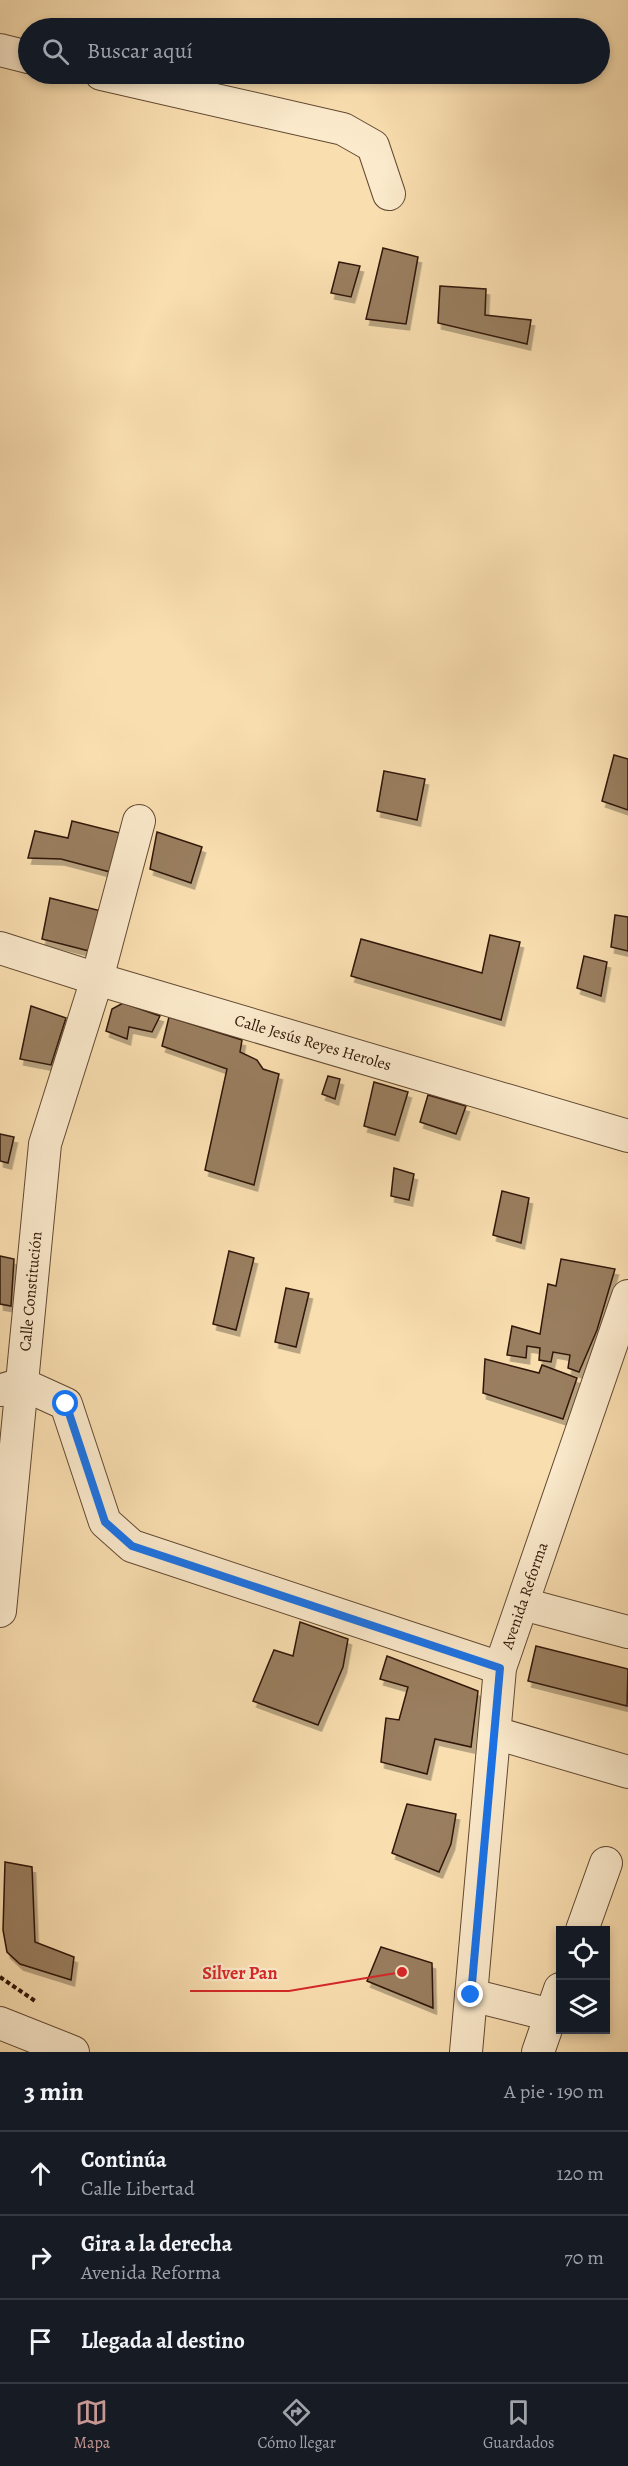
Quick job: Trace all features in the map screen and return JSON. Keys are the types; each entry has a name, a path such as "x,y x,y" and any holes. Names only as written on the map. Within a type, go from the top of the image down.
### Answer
{"street":[{"path":"0,50 18,54"},
{"path":"145,84 343,129 373,146 389,194"},
{"name":"Calle Constitución","path":"0,1611 11,1387 45,1144 97,979 139,821"},
{"name":"Calle Jesús Reyes Heroles","path":"0,948 97,979 628,1136"},
{"name":"Avenida Reforma","path":"466,2052 500,1668 523,1604 616,1375 628,1296"},
{"path":"11,1387 66,1404 105,1522 132,1546 500,1668"},
{"path":"523,1604 628,1632"},
{"path":"495,1733 628,1772"},
{"path":"583,1926 606,1863"},
{"path":"471,1995 556,2002 538,2052"},
{"path":"0,2023 73,2052"}],"building":[{"path":"383,248 418,257 406,324 366,319"},
{"path":"339,262 360,266 351,297 331,293"},
{"path":"440,286 486,289 485,315 531,320 527,344 438,323"},
{"path":"614,755 628,759 628,810 602,801"},
{"path":"384,771 425,779 417,820 377,811"},
{"path":"72,821 120,833 110,872 61,859 28,858 35,831 68,838"},
{"path":"157,832 202,847 191,883 150,869"},
{"path":"50,898 101,911 93,952 42,939"},
{"path":"615,915 628,917 628,951 611,947"},
{"path":"490,935 520,942 501,1020 351,976 361,939 482,973"},
{"path":"584,956 607,962 601,996 577,988"},
{"path":"123,1003 160,1016 152,1032 129,1027 127,1039 106,1031 112,1009"},
{"path":"31,1006 66,1018 51,1065 20,1059"},
{"path":"169,1017 242,1040 240,1052 257,1060 263,1069 279,1074 254,1185 205,1170 227,1069 162,1046"},
{"path":"328,1076 340,1079 335,1099 322,1094"},
{"path":"374,1082 408,1092 395,1135 364,1126"},
{"path":"428,1095 466,1106 456,1134 420,1122"},
{"path":"0,1134 14,1137 8,1163 0,1161"},
{"path":"394,1168 414,1174 409,1200 391,1196"},
{"path":"502,1191 529,1198 521,1243 493,1235"},
{"path":"229,1251 254,1258 236,1330 213,1324"},
{"path":"0,1256 14,1259 11,1306 0,1304"},
{"path":"561,1259 615,1269 597,1330 579,1372 568,1368 570,1355 553,1352 551,1362 539,1360 540,1348 527,1346 526,1358 507,1355 512,1326 540,1334 548,1284 556,1286"},
{"path":"286,1288 309,1293 296,1347 275,1342"},
{"path":"485,1359 539,1373 542,1365 577,1378 563,1419 483,1393"},
{"path":"300,1622 348,1639 343,1667 318,1725 253,1701 274,1650 293,1656"},
{"path":"536,1646 628,1669 627,1706 528,1681"},
{"path":"387,1656 478,1691 471,1747 435,1739 427,1774 381,1762 386,1718 399,1720 408,1687 380,1679"},
{"path":"407,1804 456,1814 451,1844 439,1872 392,1853"},
{"path":"5,1862 32,1867 35,1942 74,1957 71,1980 20,1964 7,1952 3,1930"},
{"path":"381,1947 432,1963 433,2008 367,1981"}],"place":[{"name":"Silver Pan","path":"402,1972"}],"route":[{"path":"66,1404 105,1522 132,1546 500,1668 471,1995"}]}
